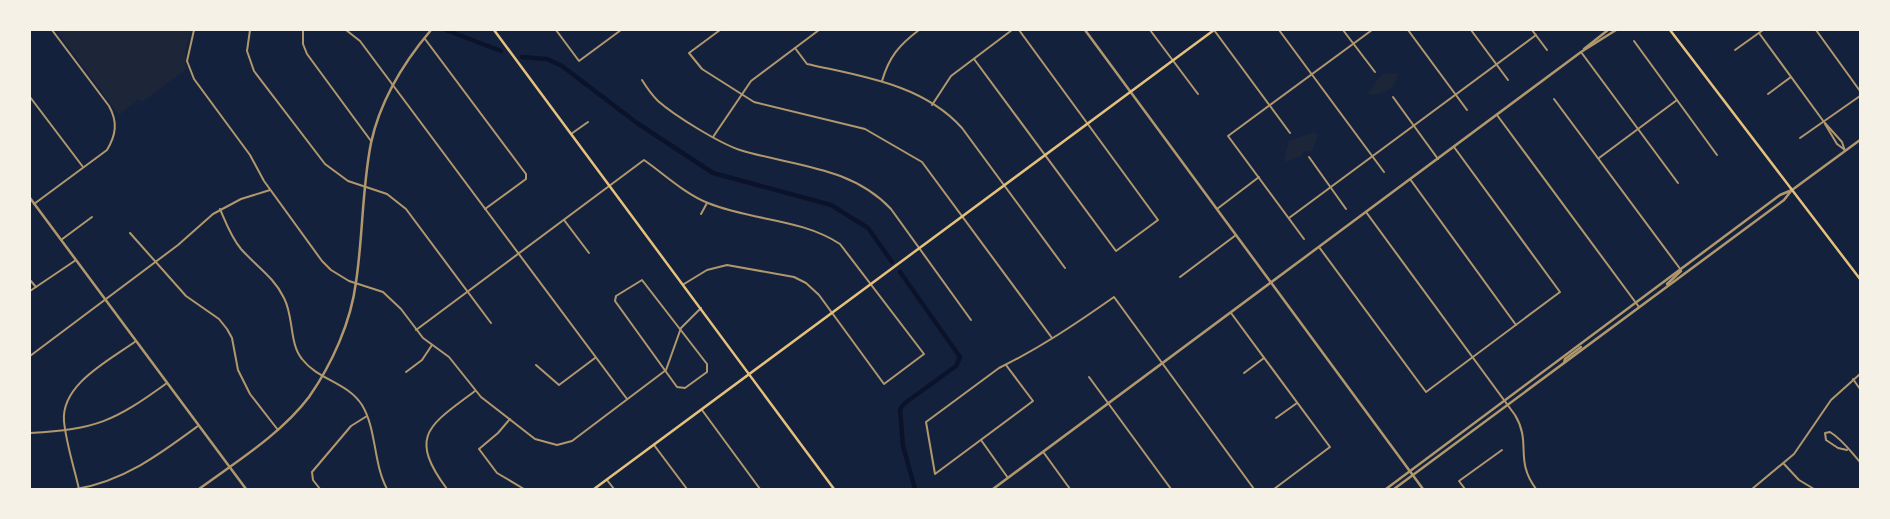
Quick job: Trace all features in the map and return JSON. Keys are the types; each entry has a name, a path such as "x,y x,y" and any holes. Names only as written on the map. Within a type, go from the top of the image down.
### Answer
{"main road":[{"path":"494,30 834,489"},
{"path":"594,489 833,314 1214,30"},
{"path":"1670,30 1860,279"}],"street":[{"path":"34,204 107,150 113,140 115,129 113,114 109,106 52,30"},
{"path":"194,30 188,53 190,71 250,155 270,190 327,265 340,276 383,292 400,309 416,330 449,358 475,391 535,439 557,445 572,442 627,399 646,387 666,370 681,328 701,308"},
{"path":"250,30 247,51 254,71 325,164 348,181 387,194 406,209 491,323"},
{"path":"303,30 303,44 307,54 372,141"},
{"path":"346,30 360,41 627,399"},
{"path":"199,489 278,430 298,410 323,375 345,325 356,283 372,141 393,86 403,66 431,30"},
{"path":"556,30 579,61 621,30"},
{"path":"612,30 615,34"},
{"path":"720,30 689,53 702,69 760,104 870,131 922,162 964,216 1053,339"},
{"path":"713,137 751,81 819,30"},
{"path":"882,81 887,64 896,48 919,30"},
{"path":"932,105 945,82 1012,30"},
{"path":"974,59 1116,251 1158,220 1019,30"},
{"path":"1085,30 1423,489"},
{"path":"1150,30 1198,94"},
{"path":"1214,30 1290,133"},
{"path":"1279,30 1384,172"},
{"path":"1343,30 1375,72"},
{"path":"1304,239 1228,136 1372,30"},
{"path":"1408,30 1467,110"},
{"path":"1471,30 1508,80"},
{"path":"1532,30 1547,50"},
{"path":"993,489 1410,180 1608,30"},
{"path":"1581,52 1616,30"},
{"path":"1735,50 1763,30"},
{"path":"1816,30 1860,91"},
{"path":"1759,33 1838,144 1845,151"},
{"path":"1289,218 1536,35"},
{"path":"424,38 527,177 485,209"},
{"path":"1634,41 1717,154"},
{"path":"795,48 807,64 882,81 903,88 957,122 1065,268"},
{"path":"1581,52 1678,183"},
{"path":"1768,94 1791,77"},
{"path":"642,80 659,102 713,137 742,150 824,169 844,177 886,204 971,320"},
{"path":"1800,138 1860,96"},
{"path":"30,97 83,167"},
{"path":"1393,97 1438,159"},
{"path":"1554,99 1681,270"},
{"path":"1599,158 1677,100"},
{"path":"1497,115 1639,306"},
{"path":"571,134 588,122"},
{"path":"1824,122 1842,142 1845,151"},
{"path":"1386,489 1780,195 1792,190 1860,140"},
{"path":"1319,247 1426,392 1560,292 1454,147"},
{"path":"1308,158 1346,209"},
{"path":"416,330 644,160 707,203 802,225 827,235 846,250 924,354 884,384 814,289 806,283 794,278 735,265 713,267 683,285"},
{"path":"1217,209 1259,178"},
{"path":"1410,180 1516,324"},
{"path":"30,356 157,261 220,209 270,190"},
{"path":"1394,489 1784,200 1792,190"},
{"path":"30,198 246,489"},
{"path":"702,214 707,203"},
{"path":"220,209 234,238 268,275 283,296 292,320 298,353 308,366 353,394 367,416 376,460 386,489"},
{"path":"1366,212 1522,426 1523,466 1536,489"},
{"path":"62,240 92,218"},
{"path":"564,220 589,253"},
{"path":"130,233 157,261 186,296 219,319 227,329 232,338 238,370 250,394 278,430"},
{"path":"1180,277 1236,235"},
{"path":"30,291 76,260"},
{"path":"1661,291 1680,274 1681,270"},
{"path":"30,280 36,287"},
{"path":"645,280 681,328 708,368 705,373 681,389 617,305 616,296 636,282 645,280"},
{"path":"1006,365 1033,401 935,474 926,422 1006,365 1053,339 1114,297 1254,489"},
{"path":"1231,313 1330,447 1274,489"},
{"path":"1564,363 1565,359 1595,334"},
{"path":"136,341 78,384 70,394 65,407 66,431 78,489 101,484 131,472 198,426"},
{"path":"406,372 422,360 432,345"},
{"path":"536,365 559,386 595,358"},
{"path":"1244,373 1264,358"},
{"path":"1752,489 1784,464 1800,447 1831,400 1860,374"},
{"path":"1089,377 1171,489"},
{"path":"1853,380 1860,389"},
{"path":"30,433 66,431 94,426 115,418 167,383"},
{"path":"447,489 427,458 426,442 440,417 475,391"},
{"path":"1276,418 1297,402"},
{"path":"702,410 760,489"},
{"path":"320,489 311,476 351,426 367,416"},
{"path":"510,419 498,433 479,449 496,473 524,489"},
{"path":"1847,450 1845,442 1837,436 1830,432 1824,433 1826,440 1838,448 1847,450 1860,462"},
{"path":"980,440 1008,478"},
{"path":"654,444 687,489"},
{"path":"1465,489 1459,481 1502,450"},
{"path":"1043,452 1070,489"},
{"path":"1784,464 1800,480 1814,489"},
{"path":"607,480 614,489"}],"shaded area":[{"path":"56,30 191,30 185,53 186,69 142,102 139,99 119,115"},
{"path":"1398,73 1395,83 1388,90 1378,94 1367,94 1382,74"},
{"path":"1314,132 1318,135 1312,151 1304,151 1301,156 1286,162 1284,159 1289,141"}],"waterway":[{"path":"446,30 501,51"},
{"path":"522,57 547,59 562,66 637,123 713,173 831,205 868,228 892,262"},
{"path":"900,272 960,357 956,366 905,403 900,409 903,446 915,489"}]}
